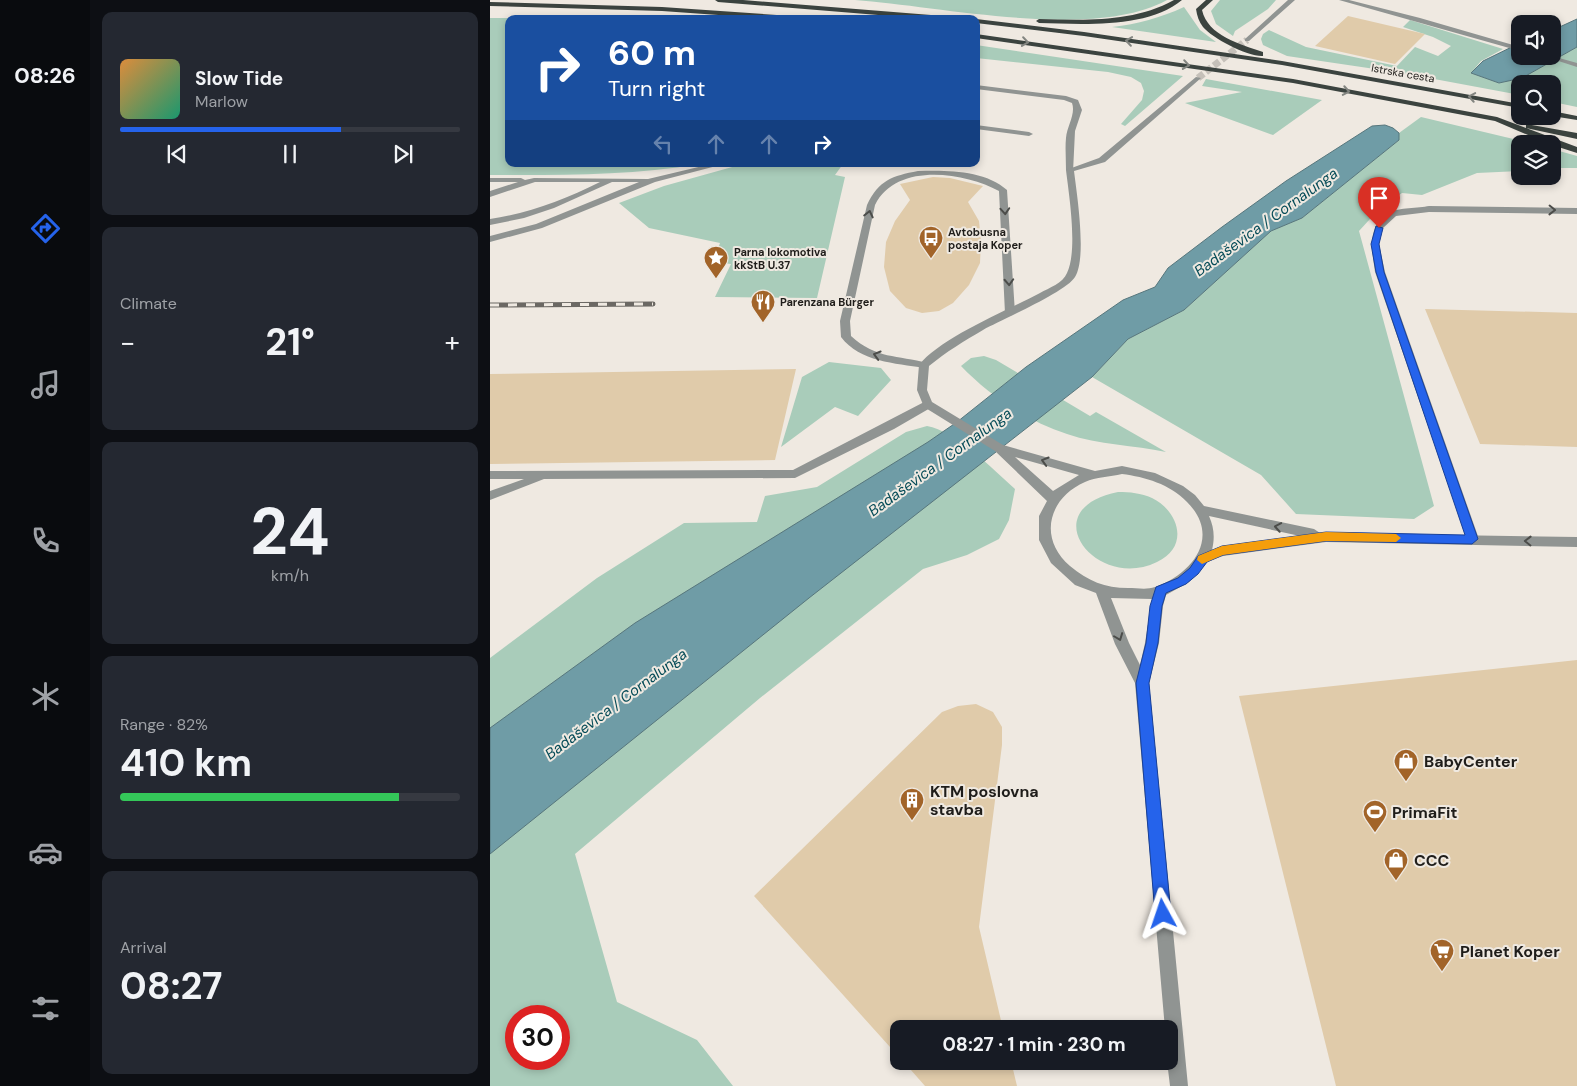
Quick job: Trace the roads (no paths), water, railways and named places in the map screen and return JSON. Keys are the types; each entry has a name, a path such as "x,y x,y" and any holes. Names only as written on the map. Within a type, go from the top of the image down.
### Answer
{"highway":[{"path":"718,0 906,15"},
{"path":"988,22 1112,20 1149,14 1165,9 1180,0"},
{"path":"1210,0 1199,9 1199,17 1208,28 1224,39 1282,63"},
{"path":"490,4 662,9 748,15"},
{"path":"980,21 1282,63"},
{"path":"980,37 1293,81 1577,136"},
{"name":"Istrska cesta","path":"1282,63 1511,104"},
{"path":"1561,115 1577,118"},
{"path":"1497,119 1552,142 1577,150"}],"street":[{"path":"1247,40 1292,0"},
{"path":"1342,0 1418,19 1511,46"},
{"path":"1561,60 1577,65"},
{"path":"1070,170 1102,160 1198,78"},
{"path":"980,87 1066,98 1075,102 1078,110 1073,119 1069,154 1076,258 1071,275 1062,284 941,350 924,365 922,390 928,404 999,448 1053,499"},
{"path":"980,128 1029,134"},
{"path":"490,239 539,226 652,180 707,167"},
{"path":"924,365 884,358 860,350 846,338 845,320 873,196 882,186 892,180 917,173 954,174 984,180 1003,190 1010,313"},
{"path":"490,180 652,180"},
{"path":"490,194 534,180"},
{"path":"490,222 548,209 570,201 612,180"},
{"path":"1472,539 1380,272 1375,244 1379,228 1394,214 1429,209 1577,211"},
{"path":"490,475 795,474 890,426 928,404"},
{"path":"999,448 1091,474"},
{"path":"1122,470 1153,475 1180,489 1191,498 1205,521 1208,534 1207,546 1202,559 1194,571 1182,581 1161,590 1150,594 1132,595 1102,591 1075,579 1064,571 1053,559 1045,544 1042,530 1045,514 1053,499 1069,484 1091,474 1122,470"},
{"path":"490,496 546,475"},
{"path":"1199,509 1326,537"},
{"path":"1202,559 1222,550 1326,537 1577,542"},
{"path":"1161,590 1156,606 1152,643 1142,683 1179,1086"},
{"path":"1102,591 1122,644 1142,683"}],"water":[{"path":"1577,19 1577,47 1561,56 1561,26"},
{"path":"1511,47 1511,65 1545,65 1527,75 1511,75 1511,80 1499,83 1471,73 1483,61"},
{"name":"Badaševica / Cornalunga","path":"1385,125 1399,133 1399,140 1302,218 1271,231 1184,310 1128,339 1092,377 809,598 490,854 490,728 635,623 928,442 957,422 1026,367 1123,300 1155,287 1168,268 1286,181 1372,126"}],"tunnel":[{"path":"1198,78 1247,40"}],"railway":[{"path":"490,305 653,304"}],"place":[{"name":"Avtobusna postaja Koper","path":"931,259"},
{"name":"Parna lokomotiva kkStB U.37","path":"716,279"},
{"name":"Parenzana Bürger","path":"763,323"},
{"name":"BabyCenter","path":"1406,782"},
{"name":"KTM poslovna stavba","path":"912,821"},
{"name":"PrimaFit","path":"1375,833"},
{"name":"CCC","path":"1396,881"},
{"name":"Planet Koper","path":"1442,972"}]}
